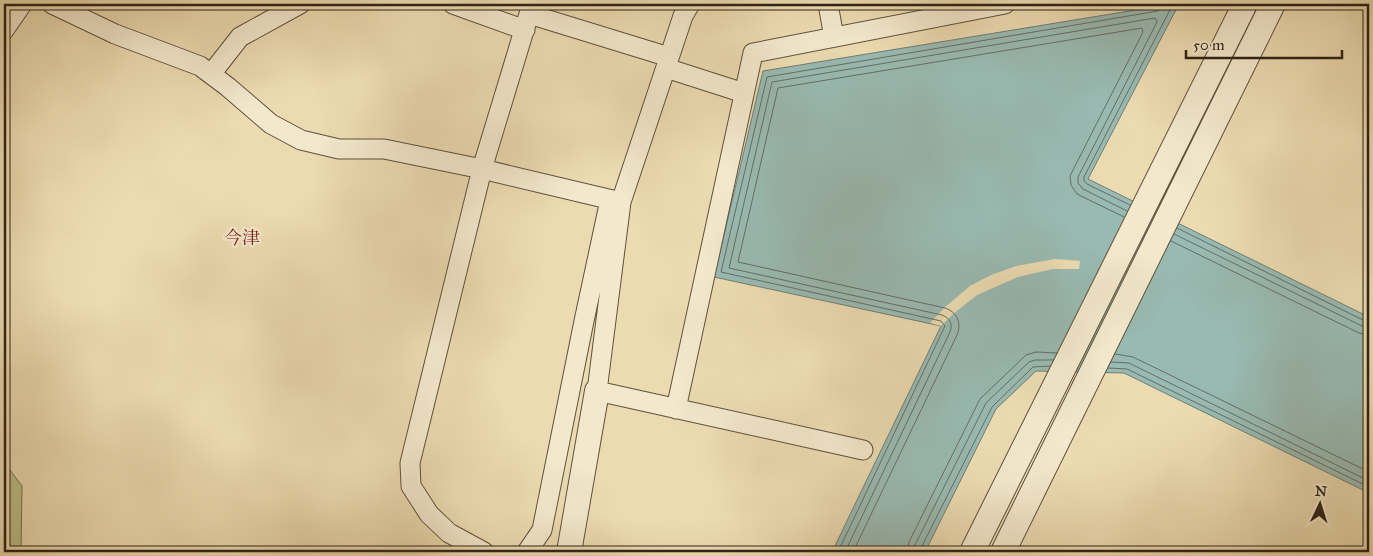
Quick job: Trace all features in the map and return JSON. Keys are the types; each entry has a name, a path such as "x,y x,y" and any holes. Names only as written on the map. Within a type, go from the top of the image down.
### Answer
{"street":[{"path":"4,30 22,4"},
{"path":"52,4 115,34 200,66 271,124 301,140 339,149 384,149 616,200"},
{"path":"212,74 240,36 300,4"},
{"path":"453,4 530,16 667,62 744,93"},
{"path":"527,552 542,530 584,321 616,200 683,16 690,4"},
{"path":"828,4 834,37"},
{"path":"676,409 753,53 1005,4"},
{"path":"972,552 1156,185 1244,4"},
{"path":"1003,552 1274,4"},
{"path":"484,552 449,532 429,514 411,486 410,464 482,170 530,16"},
{"path":"570,552 598,392 616,200"},
{"path":"598,392 863,450"}],"green space":[{"path":"4,462 22,486 21,552 4,552"}],"water":[{"path":"1179,4 1088,179 1369,317 1369,493 1124,373 1036,371 996,409 925,552 832,552 941,326 714,277 763,71"}],"pier":[{"path":"1055,259 1080,261 1079,269 1053,269 1018,277 977,295 941,326 930,323 944,308 970,286 991,275 1016,266"}],"district":[{"name":"今津","path":"242,238"}]}
